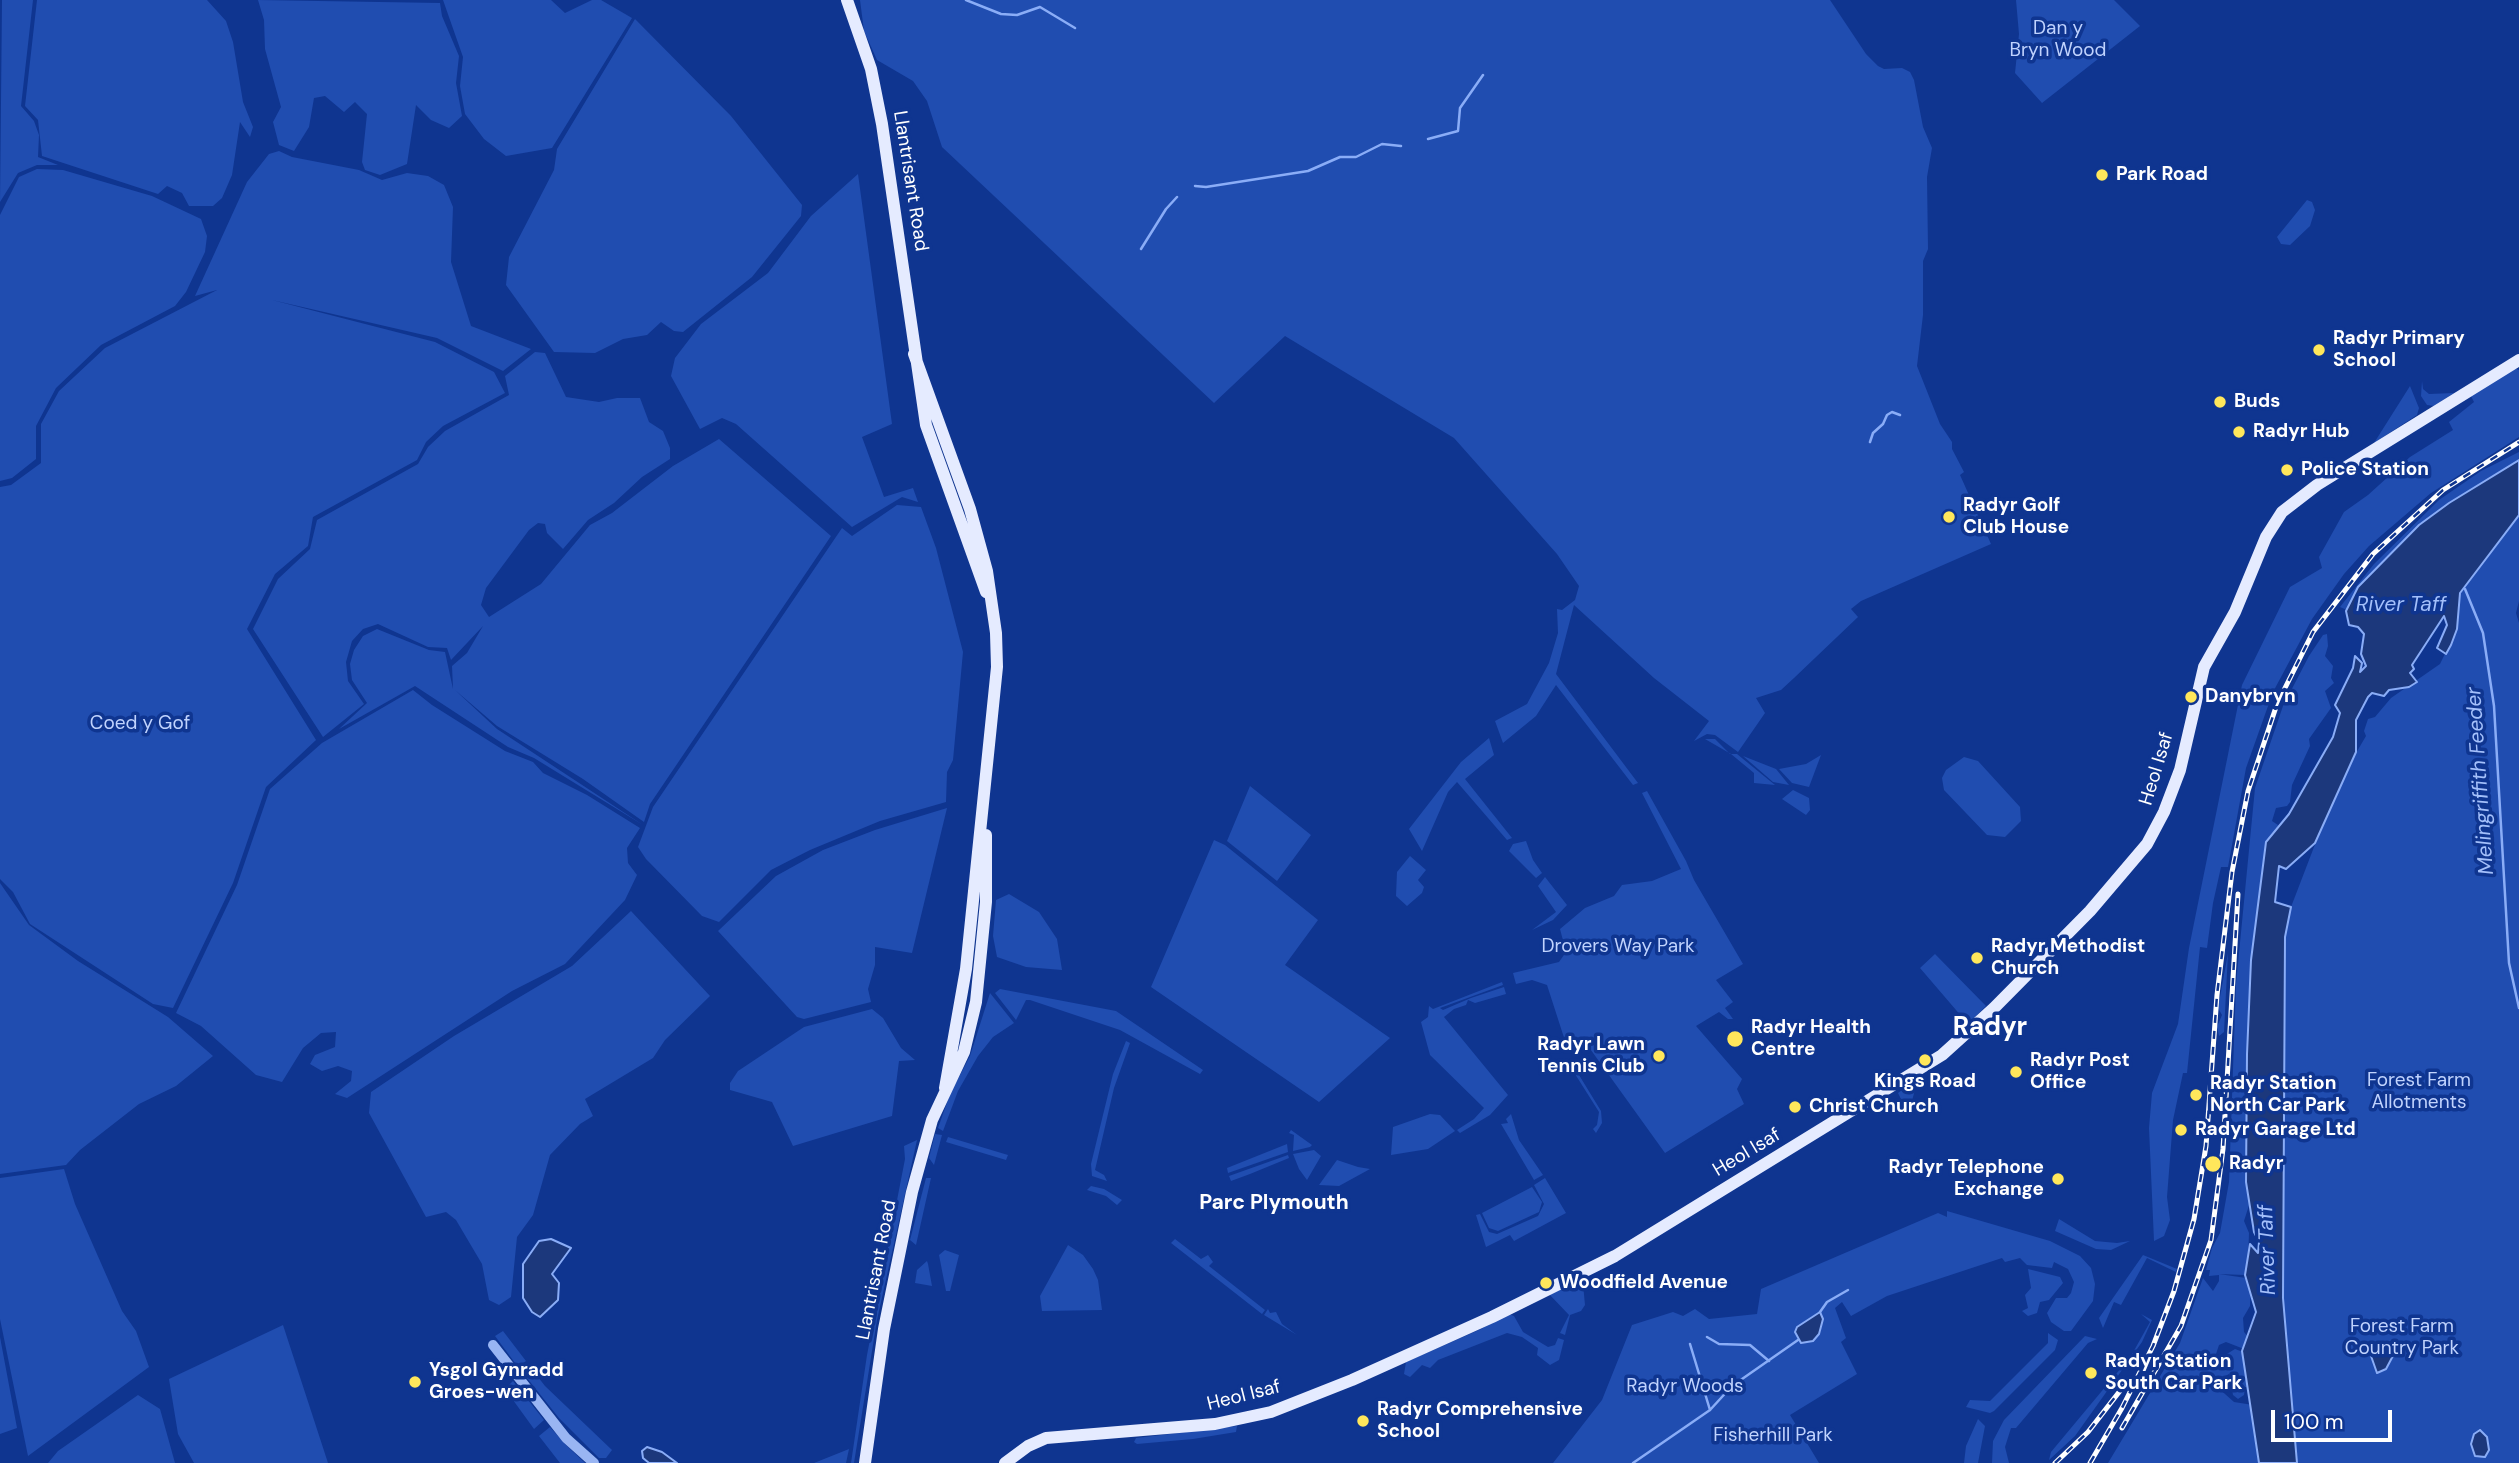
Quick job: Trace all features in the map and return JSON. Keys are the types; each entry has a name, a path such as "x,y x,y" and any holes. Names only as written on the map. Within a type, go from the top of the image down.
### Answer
{"main road":[{"name":"Llantrisant Road","path":"847,0 871,69 882,124 914,354 970,509 987,570 994,612 997,667 966,969 945,1088 932,1120 900,1248 884,1329 865,1463"},
{"name":"Llantrisant Road","path":"854,18 855,0"},
{"name":"Heol Isaf","path":"1005,1463 1028,1446 1046,1438 1167,1430 1228,1422 1288,1406 1352,1380 1492,1317 1615,1256 1942,1055 1994,1008 2090,911 2136,861 2154,833 2180,770 2204,667 2235,612 2264,542 2282,512 2317,485 2519,360"}],"street":[{"path":"493,1345 566,1438 594,1463"}],"green space":[{"path":"2,0 33,0 21,106 34,121 39,135 38,157 58,165 37,165 18,173 0,202"},
{"path":"37,0 207,0 226,21 233,42 243,102 253,127 250,137 240,122 232,175 222,198 213,206 189,206 182,193 167,186 158,194 42,156 38,120 25,106"},
{"path":"258,0 440,3 442,16 459,56 456,83 462,116 449,128 431,120 416,105 407,164 380,175 365,170 362,162 367,114 355,102 344,112 325,96 314,98 309,127 294,151 279,145 273,122 281,107 265,49 264,20"},
{"path":"443,0 551,0 565,13 592,0 601,0 632,18 552,148 506,156 484,139 465,114 460,86 463,57"},
{"path":"860,0 1830,0 1866,54 1878,66 1884,69 1902,68 1910,72 1914,80 1923,127 1932,148 1927,177 1928,249 1923,261 1923,315 1917,366 1940,424 1952,442 1952,449 1964,472 1960,475 1991,544 1861,601 1851,609 1858,617 1794,678 1781,690 1756,698 1765,713 1738,752 1715,735 1707,734 1694,741 1709,721 1654,678 1574,605 1556,674 1638,783 1633,785 1556,685 1536,716 1503,743 1495,721 1527,704 1549,663 1558,633 1557,609 1562,610 1575,600 1579,586 1557,554 1454,438 1285,336 1214,403 942,147 927,101 913,81 877,60 864,31"},
{"name":"Dan y Bryn Wood","path":"2016,0 2114,0 2140,26 2042,103 2015,73 2019,34"},
{"path":"635,19 731,116 802,205 801,216 752,277 683,332 674,331 661,322 647,335 623,339 595,353 554,352 506,285 509,257 554,170 557,149"},
{"name":"Coed y Gof","path":"279,151 292,157 359,170 382,180 407,173 428,176 444,185 453,207 451,262 471,326 531,349 503,371 437,338 272,300 435,342 494,372 505,393 443,426 426,442 417,460 313,517 308,546 275,574 247,629 316,740 266,787 233,883 173,1008 153,1004 30,924 13,892 0,879 0,487 11,485 41,463 41,424 59,391 105,348 217,290 195,296 247,182 269,154"},
{"path":"37,169 63,170 152,196 201,219 207,236 205,252 186,292 175,306 101,345 56,388 36,426 36,459 12,478 0,481 0,215 19,177"},
{"path":"858,174 892,424 862,437 884,497 913,488 918,502 902,497 852,527 736,424 722,418 700,429 671,376 675,358 701,324 768,273 811,216"},
{"path":"2307,200 2312,202 2315,210 2310,226 2290,245 2281,244 2277,237"},
{"path":"535,352 545,353 566,397 599,402 617,398 640,398 649,422 663,431 670,448 670,459 642,477 614,503 588,520 563,549 547,533 545,524 538,523 529,530 486,588 481,605 489,617 541,584 590,525 612,513 673,466 719,439 831,536 650,804 644,822 583,779 497,726 455,690 497,729 643,825 534,758 508,747 415,686 339,729 367,703 352,680 350,664 354,650 363,636 377,629 429,650 445,652 453,689 452,666 467,653 483,626 451,660 447,648 428,647 378,624 363,629 352,641 346,662 348,681 364,704 323,737 253,629 278,579 310,549 317,520 418,464 428,447 445,431 509,395 505,376"},
{"path":"2512,367 2519,370 2519,437 2431,493 2369,546 2344,574 2312,619 2273,692 2246,768 2228,867 2221,867 2213,903 2207,948 2200,947 2187,1073 2183,1073 2173,1120 2167,1197 2170,1220 2164,1236 2154,1241 2149,1128 2152,1093 2178,1024 2189,948 2242,685 2290,587 2322,568 2319,557 2344,512 2368,495 2410,457 2453,430 2449,422 2474,402 2471,396"},
{"path":"2422,381 2423,389 2429,394 2454,393 2434,406 2427,405 2421,396"},
{"path":"2410,386 2419,408 2417,415 2374,443"},
{"path":"2519,452 2519,463 2360,584 2347,610 2340,607 2374,564 2439,500 2481,471"},
{"path":"897,505 921,507 936,548 963,652 953,760 947,772 946,802 880,821 810,850 771,870 719,922 702,916 646,859 638,847 653,807 842,528 852,536"},
{"path":"2519,514 2519,601 2516,613 2519,623 2519,1463 2295,1463 2292,1421 2288,1420 2272,1106 2285,1072 2279,955 2291,907 2319,834 2316,821 2366,736 2364,731 2368,719 2375,717 2391,698 2440,664 2457,629 2460,593 2465,585 2476,540"},
{"path":"2327,634 2325,656 2333,666 2331,678 2334,683 2325,691 2331,708 2309,739 2310,746 2292,785 2290,802 2287,806 2276,808 2272,821 2278,825 2271,849 2251,1199 2244,1221 2249,1233 2248,1262 2245,1275 2219,1274 2246,1278 2251,1286 2250,1306 2243,1318 2244,1332 2249,1338 2244,1349 2226,1342 2219,1345 2216,1354 2217,1360 2235,1349 2251,1355 2250,1387 2245,1387 2244,1395 2238,1399 2233,1395 2229,1374 2218,1380 2216,1386 2234,1402 2253,1405 2262,1463 2108,1463 2180,1343 2203,1278 2213,1291 2219,1281 2219,1275 2209,1276 2210,1270 2206,1270 2212,1248 2220,1233 2229,1182 2236,984 2255,788 2283,706 2309,656 2323,635"},
{"path":"413,690 505,751 533,762 543,773 587,795 640,828 627,848 628,863 637,875 625,900 565,964 512,991 347,1098 335,1094 351,1081 352,1071 338,1066 322,1071 310,1064 315,1055 335,1047 336,1032 321,1033 303,1048 282,1082 256,1075 201,1026 176,1013 237,885 270,789 322,743"},
{"path":"1489,738 1494,755 1465,779 1512,838 1507,840 1457,782 1448,792 1422,851 1409,829 1461,762"},
{"path":"1705,739 1715,739 1729,753"},
{"path":"1731,754 1737,754 1775,785 1754,783 1754,773"},
{"path":"1821,755 1809,787 1792,783 1779,769 1806,764"},
{"path":"1743,756 1776,769 1789,785 1773,782"},
{"path":"1964,757 1978,761 2020,807 2021,821 2005,837 1987,835 1944,790 1942,778 1946,770"},
{"path":"1250,786 1311,835 1277,881 1227,841"},
{"path":"1793,790 1809,798 1810,810 1806,815 1782,799"},
{"name":"Drovers Way Park","path":"1647,791 1743,964 1716,980 1733,1002 1725,1008 1733,1019 1728,1019 1719,1012 1696,1026 1742,1079 1737,1089 1744,1104 1665,1153 1583,1039 1568,1050 1547,985 1532,980 1516,984 1513,973 1559,962 1566,952 1560,929 1585,908 1614,896 1622,885 1652,881 1681,869 1642,793"},
{"path":"947,808 912,953 875,947 875,965 868,989 871,1002 804,1019 797,1017 718,931 776,876 823,850 875,830"},
{"path":"1214,840 1225,845 1318,920 1285,965 1390,1038 1319,1102 1151,987"},
{"path":"1526,841 1533,860 1542,873 1536,878 1509,851 1513,844"},
{"path":"1410,856 1426,870 1418,880 1424,887 1422,893 1407,906 1396,896 1397,872"},
{"path":"1545,877 1567,905 1553,920 1532,930 1556,912 1538,886"},
{"path":"0,883 29,925 78,961 168,1017 213,1056 176,1086 139,1104 80,1150 66,1165 0,1174"},
{"path":"1009,894 1039,912 1057,939 1062,970 1026,967 997,957 993,936 996,900"},
{"path":"631,911 710,996 665,1040 653,1058 585,1099 593,1116 580,1124 550,1155 533,1215 517,1237 511,1297 499,1305 489,1300 482,1264 456,1220 446,1212 426,1217 369,1113 371,1092 454,1036 572,966"},
{"path":"2228,953 2224,1032 2219,1036 2217,1027 2222,1015 2218,1008"},
{"path":"1935,954 1986,1006 1968,1024 1920,968"},
{"path":"1502,982 1503,985 1440,1008 1443,1010 1471,998 1504,987 1506,994 1475,1003 1468,1000 1466,1005 1454,1009 1444,1017 1508,1095 1490,1115 1460,1133 1457,1130 1474,1119 1484,1108 1430,1055 1421,1022 1428,1017 1429,1006 1433,1009"},
{"path":"1000,989 1116,1011 1203,1070 1200,1074 1120,1030 1030,1000 1026,1000 1016,1020 995,993"},
{"path":"990,993 1014,1023 993,1037 978,1056 958,1091 943,1131 938,1128 950,1094 970,1056"},
{"path":"872,1009 883,1018 901,1048 915,1060 899,1061 892,1116 793,1146 772,1102 730,1090 730,1083 738,1071 804,1027"},
{"path":"1126,1041 1130,1043 1114,1088 1095,1170 1104,1175 1107,1181 1092,1176 1091,1164 1113,1074"},
{"path":"1575,1074 1579,1075 1601,1111 1602,1123 1596,1133 1593,1129 1597,1125 1599,1112"},
{"path":"1914,1081 1917,1083 1911,1104 1905,1107 1898,1093"},
{"path":"1430,1114 1440,1115 1455,1131 1428,1149 1391,1155 1393,1127"},
{"path":"1511,1114 1519,1140 1543,1175 1534,1180 1501,1124 1508,1123 1506,1119"},
{"path":"1291,1130 1312,1145 1293,1151 1294,1135 1289,1133"},
{"path":"935,1134 942,1135 934,1165 929,1158"},
{"path":"948,1137 1008,1155 1006,1160 946,1142"},
{"path":"917,1140 877,1320 854,1463 851,1463 867,1355 905,1159 904,1146"},
{"path":"1287,1144 1288,1152 1228,1173 1227,1168"},
{"path":"1314,1150 1321,1156 1307,1180 1293,1154"},
{"path":"1288,1155 1289,1158 1231,1181 1229,1176"},
{"path":"1337,1160 1370,1169 1339,1186 1319,1185"},
{"path":"64,1169 75,1204 122,1311 136,1331 149,1367 28,1456 0,1319 0,1178"},
{"path":"926,1178 931,1178 916,1245 910,1240"},
{"path":"1545,1178 1566,1213 1514,1241 1510,1235 1486,1247 1476,1215 1480,1214 1489,1232 1497,1234 1538,1216 1544,1204 1534,1185"},
{"path":"1091,1186 1104,1189 1122,1200 1117,1205 1106,1196 1087,1190"},
{"path":"1532,1187 1542,1202 1539,1212 1498,1231 1489,1228 1482,1213"},
{"path":"1947,1211 2050,1241 2080,1256 2091,1268 2095,1284 2093,1301 2071,1331 2064,1331 2051,1322 2047,1313 2056,1298 2067,1298 2071,1293 2074,1282 2068,1269 2054,1262 2052,1268 2027,1265 2020,1258 2005,1262 2002,1258 1887,1296 1851,1316 1842,1302 1835,1308 1846,1338 1841,1342 1857,1374 1790,1415 1819,1463 1553,1463 1602,1400 1632,1325 1673,1312 1683,1316 1695,1309 1709,1319 1757,1314 1761,1289 1938,1213 1947,1217"},
{"path":"2059,1219 2095,1241 2130,1241 2111,1250 2096,1249 2055,1231"},
{"path":"1175,1239 1201,1259 1208,1255 1213,1262 1209,1266 1265,1310 1262,1314 1171,1243"},
{"path":"1068,1245 1083,1255 1093,1269 1098,1280 1102,1310 1042,1311 1040,1296"},
{"path":"945,1250 959,1255 950,1291 946,1291 939,1255"},
{"path":"2143,1255 2177,1269 2176,1272 2147,1258 2121,1305 2114,1302 2103,1328 2099,1318"},
{"path":"927,1261 932,1286 915,1283 917,1270"},
{"path":"2028,1269 2060,1277 2063,1283 2049,1300 2040,1302 2037,1313 2028,1316 2022,1311 2028,1308 2025,1295 2031,1288"},
{"path":"1577,1279 1583,1284 1585,1305 1581,1311 1570,1315 1565,1335 1560,1333 1569,1315 1549,1294"},
{"path":"1268,1309 1270,1313 1276,1312 1282,1324 1297,1335 1264,1315"},
{"path":"1507,1313 1514,1316 1523,1332 1548,1347 1555,1345 1558,1338 1564,1340 1559,1360 1550,1365 1537,1355 1538,1348 1522,1337 1507,1333 1438,1360 1430,1368 1422,1365 1410,1377 1404,1374 1406,1362 1481,1329"},
{"path":"2141,1314 2152,1320 2142,1342 2075,1436 2049,1460 2051,1452 2131,1356 2150,1322"},
{"path":"283,1325 328,1463 194,1463 178,1434 169,1379"},
{"path":"503,1331 526,1361 518,1367 495,1336"},
{"path":"2048,1333 2058,1340 2055,1350 1994,1411 1990,1413 1966,1407 1970,1400 1990,1401 2048,1343"},
{"path":"2085,1336 2097,1339 2088,1343 2016,1428 2011,1428 2005,1447 2009,1463 1992,1463 1993,1441 2004,1420"},
{"path":"0,1337 17,1428 0,1434"},
{"path":"531,1368 545,1386 612,1450 606,1458 599,1458 559,1418 523,1373"},
{"path":"513,1381 544,1420 534,1429 505,1389"},
{"path":"138,1395 160,1409 175,1463 48,1463 58,1451"},
{"path":"1978,1419 1985,1426 1978,1463 1964,1463 1966,1446"},
{"path":"1237,1426 1236,1432 1193,1439 1137,1444 1134,1442 1136,1438"},
{"path":"550,1427 585,1463 560,1463 539,1436"},
{"path":"849,1449 846,1463 814,1463"}],"water":[{"name":"River Taff","path":"2519,460 2519,515 2460,593 2457,629 2446,654 2437,648 2447,625 2444,616 2412,665 2414,669 2410,673 2417,682 2409,687 2389,690 2384,696 2372,693 2368,697 2356,720 2356,752 2315,843 2286,869 2279,866 2275,902 2291,907 2285,937 2283,1298 2297,1463 2259,1463 2242,1351 2256,1312 2245,1275 2250,1244 2258,1253 2259,1242 2254,1232 2246,1182 2247,1054 2251,960 2266,842 2289,814 2333,737 2340,713 2335,705 2353,668 2355,656 2362,663 2360,672 2366,666 2361,654 2364,634 2358,627 2349,625 2346,611 2358,587 2419,525"},
{"path":"551,1239 571,1248 552,1274 559,1283 558,1300 540,1317 532,1312 523,1298 523,1264 539,1241"},
{"path":"1820,1312 1823,1319 1819,1334 1813,1341 1801,1343 1795,1332 1797,1327"},
{"path":"2376,1346 2392,1346 2395,1352 2386,1369 2377,1373 2371,1356"},
{"path":"2480,1430 2487,1437 2489,1450 2485,1457 2475,1456 2471,1444 2474,1434"},
{"path":"647,1447 662,1452 677,1463 649,1463 643,1458 642,1451"}],"waterway":[{"path":"966,0 1001,14 1017,15 1040,7 1075,28"},
{"path":"1428,139 1458,131 1460,108 1483,75"},
{"path":"1195,186 1206,187 1308,171 1340,157 1356,157 1382,144 1401,146"},
{"path":"1141,249 1166,209 1177,197"},
{"path":"1870,442 1873,433 1883,424 1887,415 1892,412 1900,415"},
{"name":"Melingriffith Feeder","path":"2465,589 2483,633 2494,706 2509,963 2519,1008"},
{"path":"1820,1312 1827,1302 1848,1290"},
{"path":"1707,1337 1719,1344 1750,1345 1769,1361"},
{"path":"1633,1463 1710,1410 1732,1386 1798,1340"},
{"path":"1690,1344 1710,1410"}],"railway":[{"path":"2090,1463 2153,1346 2174,1291 2194,1219 2206,1146 2217,995 2232,872 2248,791 2277,704 2313,632 2373,554 2443,490 2519,442"},
{"path":"2122,1428 2181,1326 2211,1240 2223,1149 2238,894"},
{"path":"2055,1463 2088,1432 2123,1387"}],"place":[{"name":"Park Road","path":"2102,175"},
{"name":"Radyr Primary School","path":"2319,350"},
{"name":"Buds","path":"2220,402"},
{"name":"Radyr Hub","path":"2239,432"},
{"name":"Police Station","path":"2287,470"},
{"name":"Radyr Golf Club House","path":"1949,517"},
{"name":"Danybryn","path":"2191,697"},
{"name":"Radyr Methodist Church","path":"1977,958"},
{"name":"Radyr Health Centre","path":"1735,1039"},
{"name":"Radyr Lawn Tennis Club","path":"1659,1056"},
{"name":"Kings Road","path":"1925,1060"},
{"name":"Radyr Post Office","path":"2016,1072"},
{"name":"Radyr Station North Car Park","path":"2196,1095"},
{"name":"Christ Church","path":"1795,1107"},
{"name":"Radyr Garage Ltd","path":"2181,1130"},
{"name":"Radyr","path":"2213,1164"},
{"name":"Radyr Telephone Exchange","path":"2058,1179"},
{"name":"Woodfield Avenue","path":"1546,1283"},
{"name":"Radyr Station South Car Park","path":"2091,1373"},
{"name":"Ysgol Gynradd Groes-wen","path":"415,1382"},
{"name":"Radyr Comprehensive School","path":"1363,1421"}],"district":[{"name":"Radyr","path":"1990,1028"},
{"name":"Parc Plymouth","path":"1274,1203"}],"park label":[{"name":"Forest Farm Allotments","path":"2419,1092"},
{"name":"Forest Farm Country Park","path":"2402,1338"},
{"name":"Radyr Woods","path":"1685,1387"},
{"name":"Fisherhill Park","path":"1773,1436"}]}
